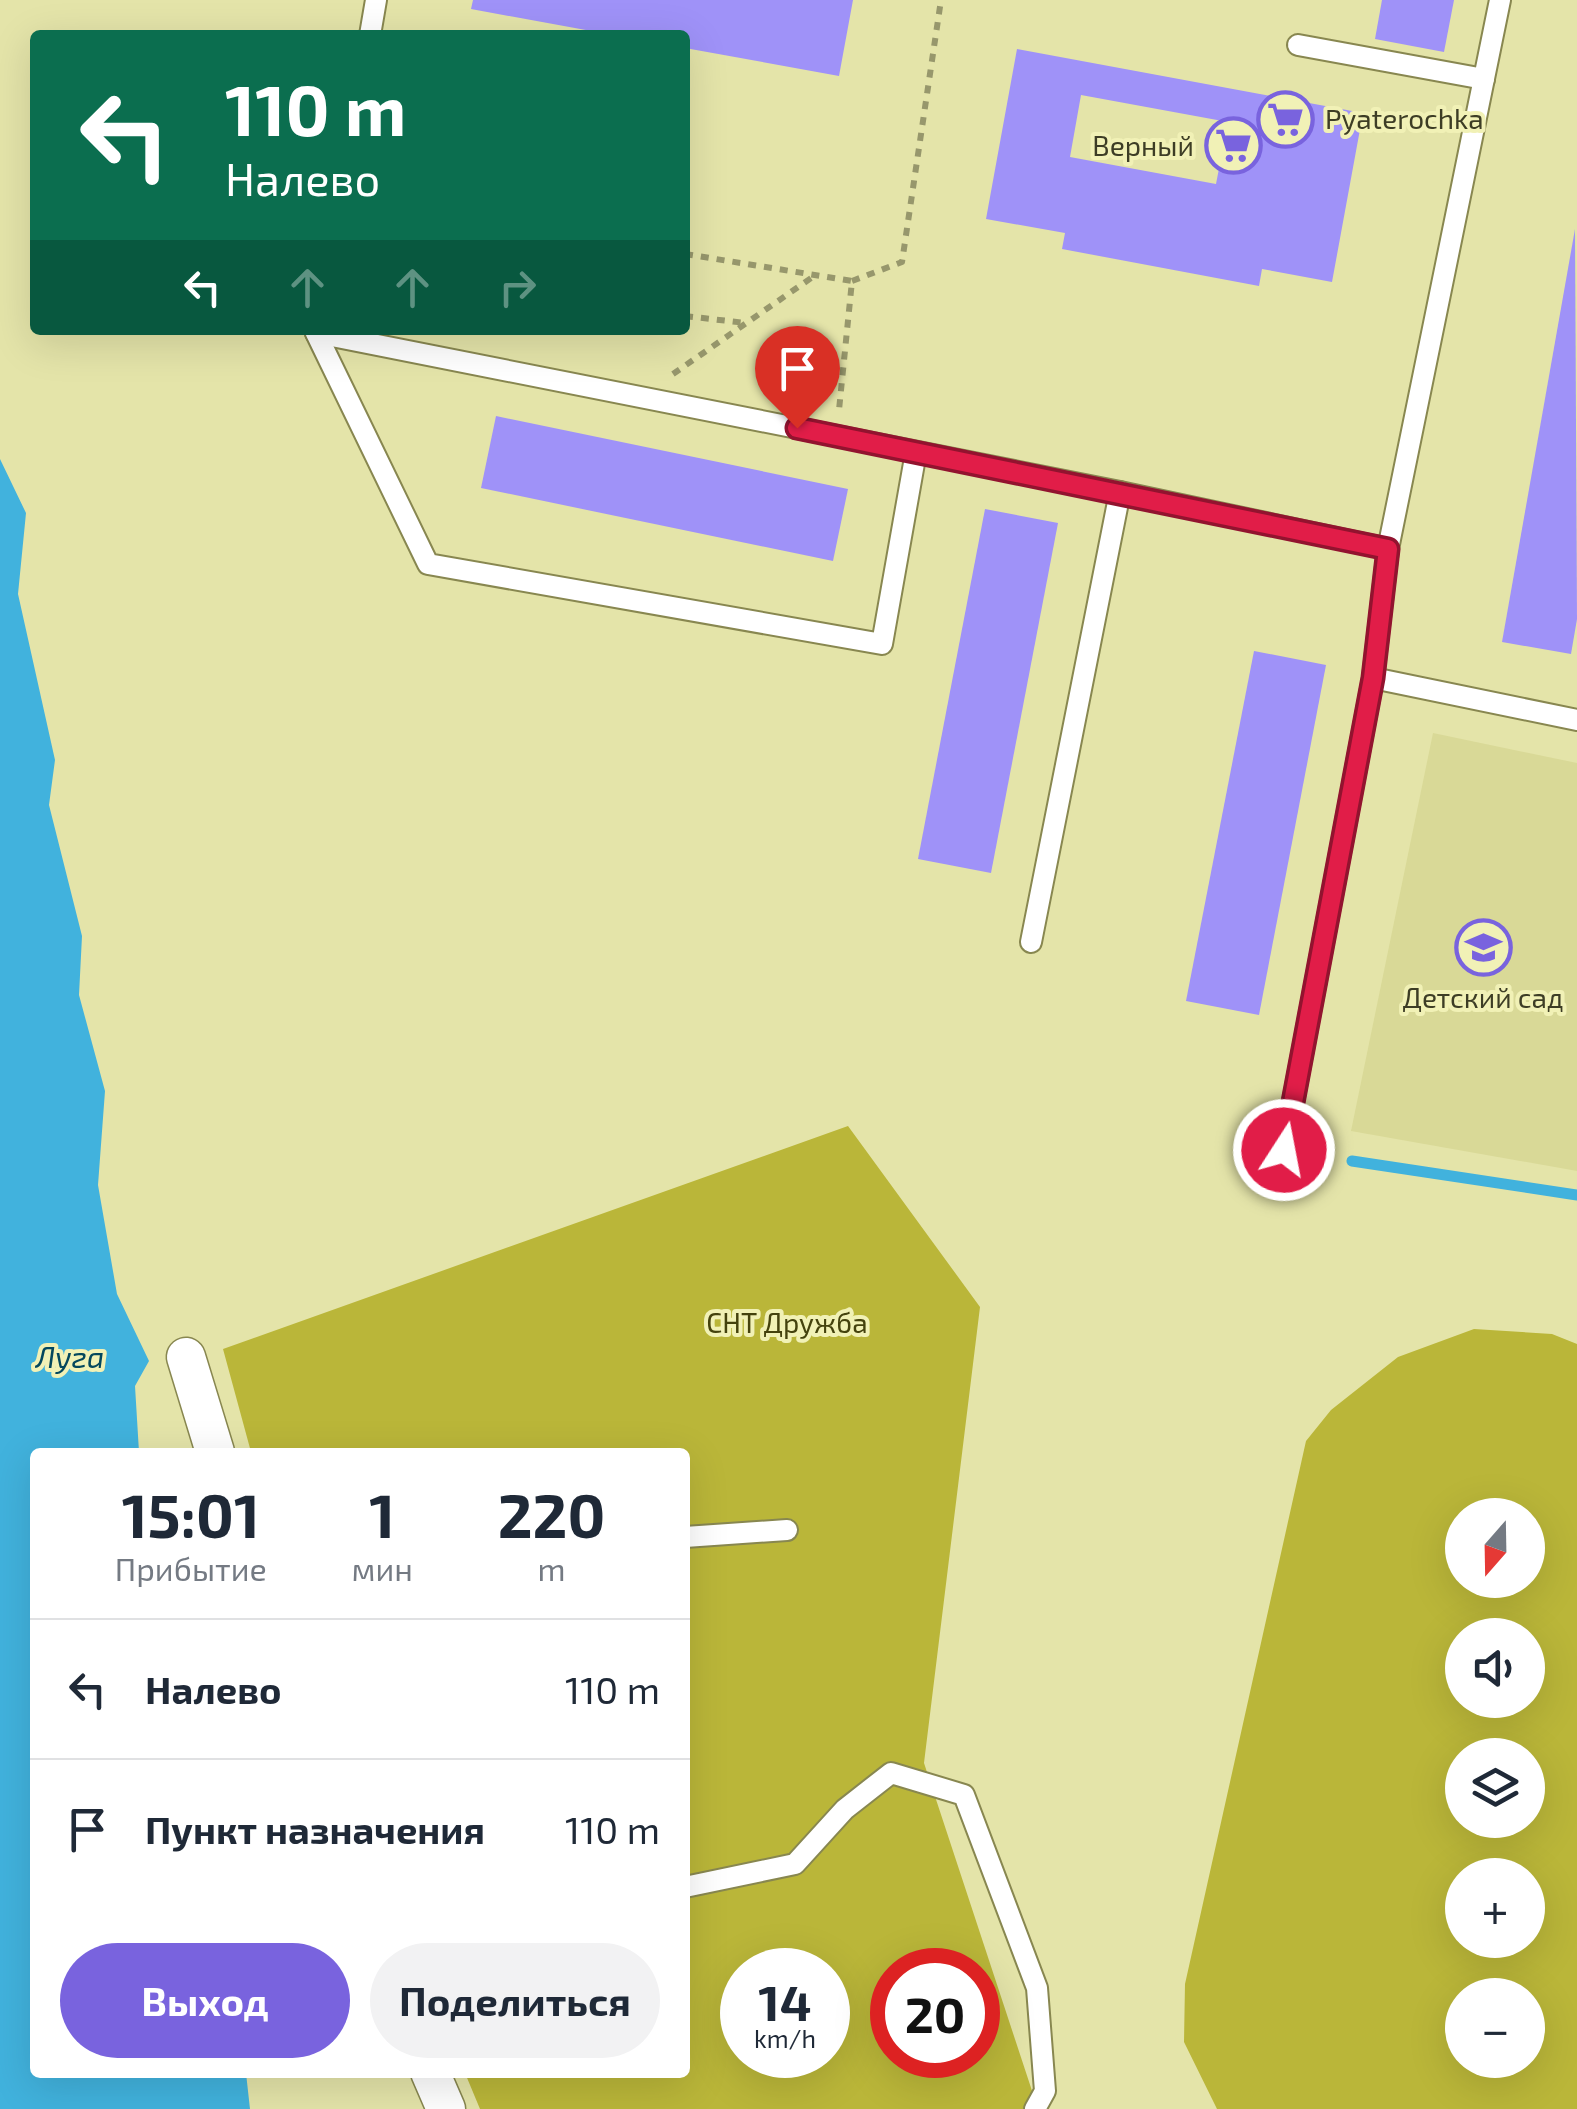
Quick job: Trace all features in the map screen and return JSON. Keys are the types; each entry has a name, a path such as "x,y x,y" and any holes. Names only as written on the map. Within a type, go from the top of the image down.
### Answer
{"street":[{"path":"186,1357 214,1448"},
{"path":"433,2078 446,2109"}],"lane":[{"path":"371,30 376,0"},
{"path":"1284,1150 1373,678 1388,549 1500,0"},
{"path":"1298,45 1484,80"},
{"path":"318,335 428,564 882,644 916,452"},
{"path":"336,335 1388,549"},
{"path":"1031,942 1120,492"},
{"path":"1373,678 1577,720"},
{"path":"690,1537 787,1530"},
{"path":"690,1887 795,1864 845,1810 892,1773 964,1794 1037,1988 1046,2091 1035,2109"}],"path":[{"path":"690,255 852,281 902,262 941,0"},
{"path":"640,397 816,275"},
{"path":"836,436 852,281"},
{"path":"690,317 748,323"}],"shaded area":[{"name":"Детский сад","path":"1433,733 1577,763 1577,1171 1351,1131"}],"green space":[{"name":"СНТ Дружба","path":"848,1126 980,1307 924,1763 985,1948 870,1948 870,2078 1000,2078 1000,1994 1038,2109 480,2109 467,2078 690,2078 690,1448 250,1448 223,1349"},
{"path":"1474,1329 1552,1334 1577,1344 1577,2109 1217,2109 1184,2042 1185,1984 1306,1441 1331,1410 1398,1357"}],"water":[{"name":"Луга","path":"0,459 26,513 18,594 55,760 49,805 82,936 79,995 105,1091 98,1185 117,1294 149,1361 135,1386 139,1448 30,1448 30,2078 247,2078 250,2109 0,2109"}],"building":[{"path":"473,0 853,0 839,76 690,49 690,30 586,30 471,9"},
{"path":"1382,0 1454,0 1444,52 1375,39"},
{"path":"1017,49 1363,113 1332,282 1262,269 1259,286 1062,249 1065,233 986,219","holes":["1081,95 1228,122 1216,184 1070,157"]},
{"path":"1575,229 1577,619 1571,654 1502,642"},
{"path":"496,416 848,489 833,561 481,488"},
{"path":"985,509 1058,523 991,873 918,859"},
{"path":"1254,651 1326,665 1259,1015 1186,1001"}],"waterway":[{"path":"1352,1161 1577,1195"}],"place":[{"name":"Pyaterochka","path":"1286,119"},
{"name":"Верный","path":"1233,146"},
{"name":"Детский сад","path":"1483,947"}],"route":[{"path":"797,428 1388,549 1373,678 1284,1150"}]}
